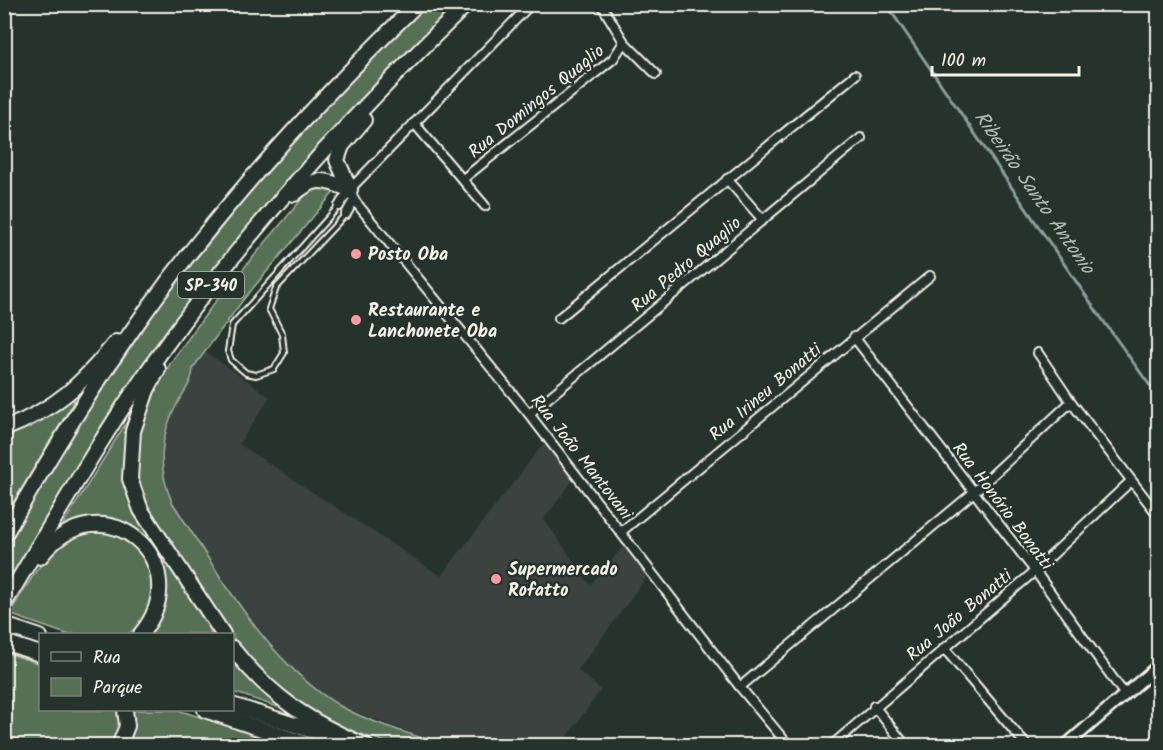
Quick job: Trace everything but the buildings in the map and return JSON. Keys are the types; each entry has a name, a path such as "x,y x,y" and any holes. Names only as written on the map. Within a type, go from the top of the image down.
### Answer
{"highway":[{"name":"SP-340","path":"4,536 95,388 200,240 320,102 417,4"},
{"name":"SP-340","path":"4,604 132,394 199,301 327,147 467,4"},
{"path":"352,194 338,165 338,154 362,123 385,86"},
{"path":"271,212 313,181 330,181 352,194"},
{"path":"4,429 48,409 82,383 200,240"},
{"path":"199,301 160,366 138,414 130,447 130,478 141,510 222,633"},
{"path":"4,604 54,540 78,526 104,525 130,535 141,544 156,567 160,593 157,608 142,633"},
{"path":"11,627 38,636"},
{"path":"12,645 39,655"},
{"path":"234,650 263,683 299,714 366,746"},
{"path":"234,706 359,746"},
{"path":"119,746 127,726 125,711"},
{"path":"208,711 312,746"}],"main road":[{"path":"1065,746 1158,666"}],"street":[{"path":"339,206 414,123 531,4"},
{"path":"601,4 624,42 656,74"},
{"name":"Rua Domingos Quaglio","path":"463,180 613,59 624,42"},
{"path":"559,318 855,75"},
{"path":"414,123 484,206"},
{"name":"Rua Pedro Quaglio","path":"530,414 861,138"},
{"path":"727,179 763,220"},
{"path":"346,214 352,194"},
{"name":"Rua João Mantovani","path":"352,194 530,414 740,687 789,746"},
{"name":"Rua Irineu Bonatti","path":"621,532 930,276"},
{"name":"Rua Honório Bonatti","path":"854,338 975,492 1125,694"},
{"path":"1038,353 1071,402 1158,515"},
{"path":"740,687 975,492 1071,402"},
{"name":"Rua João Bonatti","path":"831,746 874,706 1035,571 1131,481"},
{"path":"944,648 1027,746"},
{"path":"874,706 906,746"}],"lane":[{"path":"339,206 232,325 228,351 238,368 256,375 274,369 281,362 285,343 269,309 271,299 276,288 346,214"}],"shaded area":[{"path":"204,351 270,397 239,444 441,576 548,438 577,475 544,519 590,585 628,541 651,571 578,670 601,690 561,745 444,745 342,707 295,673 249,617 172,502 165,485 160,452 162,442 178,402 193,378 192,369"}],"green space":[{"path":"424,5 458,5 205,282 124,394 5,592 5,548 59,455 161,302 284,150 360,68"},
{"path":"312,187 329,187 334,192 243,300 193,368 190,382 167,427 162,452 164,477 172,502 226,586 267,641 289,665 313,687 351,712 444,745 395,745 327,723 269,682 240,650 234,633 229,633 150,515 142,498 134,457 143,415 171,362 212,306"},
{"path":"71,400 75,400 5,516 5,434 48,415"},
{"path":"129,418 124,449 125,467 216,633 146,633 161,570 113,521 84,520 62,526"},
{"path":"100,529 118,533 137,548 150,572 151,600 147,613 129,633 63,633 9,614 36,571 60,541"},
{"path":"4,652 39,664 39,711 119,711 121,723 112,745 5,745"},
{"path":"234,657 277,702 277,707 234,692"},
{"path":"131,711 181,711 286,745 126,746"}],"waterway":[{"name":"Ribeirão Santo Antonio","path":"886,4 1158,397"}],"place":[{"name":"Posto Oba","path":"356,254"},
{"name":"Restaurante e Lanchonete Oba","path":"356,320"},
{"name":"Supermercado Rofatto","path":"496,579"}]}
